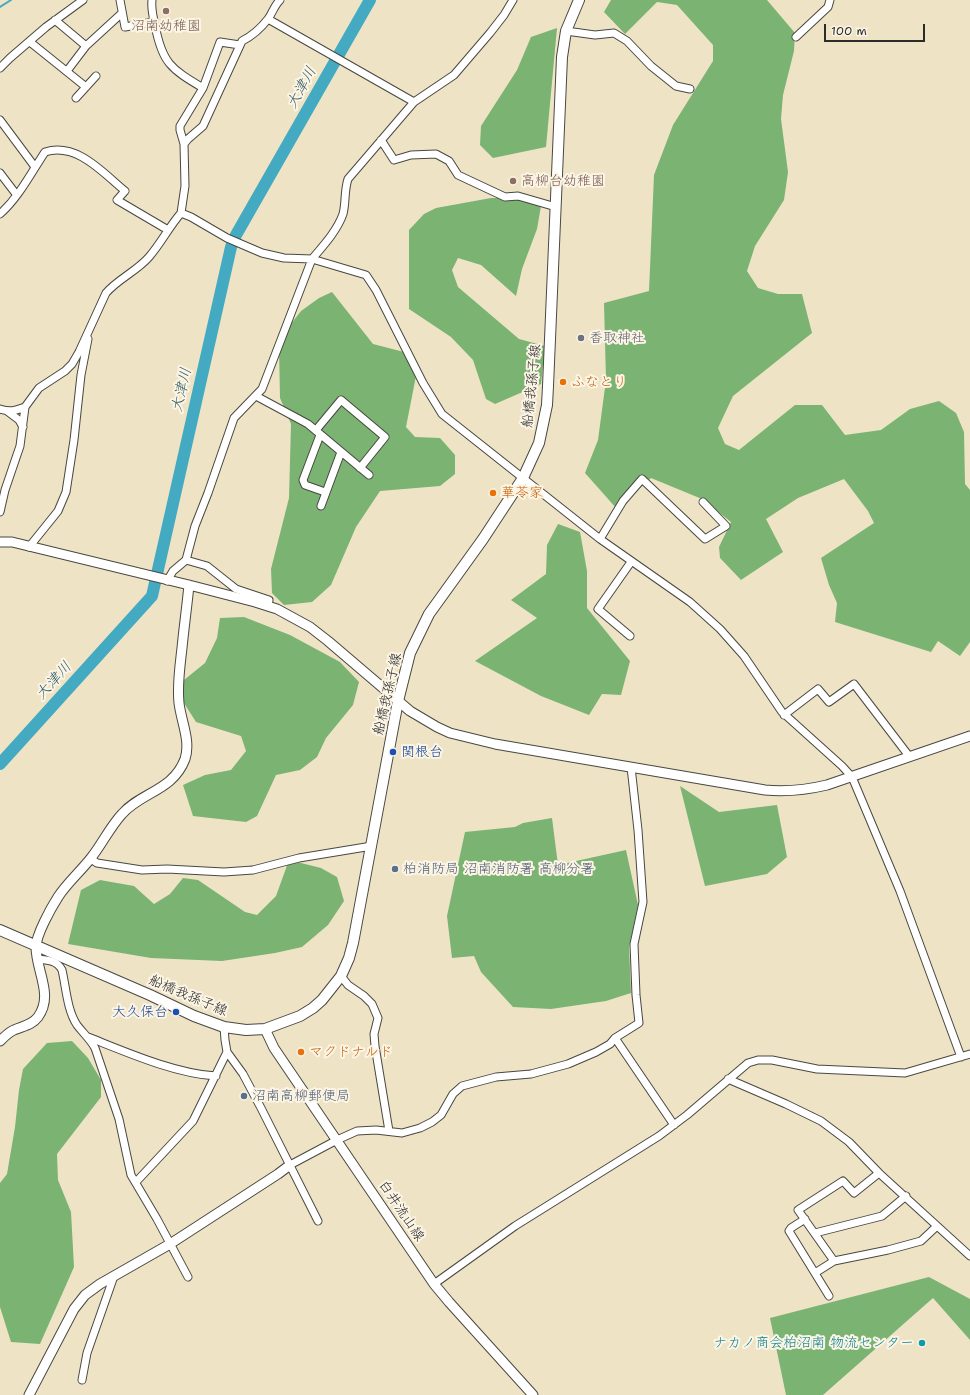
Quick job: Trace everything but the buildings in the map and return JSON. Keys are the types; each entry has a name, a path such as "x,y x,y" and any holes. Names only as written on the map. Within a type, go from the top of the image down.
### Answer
{"main road":[{"name":"船橋我孫子線","path":"0,930 150,995 194,1016 224,1027 246,1030 265,1029 300,1016 313,1008 330,991 341,976 349,958 353,943 398,701 410,653 429,614 483,539 523,478 539,443 547,405 559,159 560,81 566,32 579,0"}],"street":[{"path":"0,68 55,20 83,0"},
{"path":"120,0 125,27 154,22"},
{"path":"152,0 154,22 160,48 168,63 178,73 203,88"},
{"path":"184,144 203,126 242,41 251,37 268,19 275,3 280,0"},
{"path":"165,580 186,560 195,526 234,418 262,389 312,259 338,224 342,214 345,186 348,180 380,140 414,102 454,75 490,33 513,0"},
{"path":"796,37 828,7 830,0"},
{"path":"67,71 86,46 122,13"},
{"path":"268,19 414,102"},
{"path":"55,20 86,46"},
{"path":"566,32 595,35 614,33 627,41 651,66 676,86 690,89"},
{"path":"30,42 86,87"},
{"path":"0,512 5,490 20,446 25,407 38,388 65,371 72,364 106,293 110,288 134,271 150,256 181,213 185,186 184,144 180,126 203,88 220,42 240,45"},
{"path":"76,98 96,76"},
{"path":"0,120 35,167"},
{"path":"380,140 394,160 411,155 436,154 449,161 458,175 505,197 518,196 556,207"},
{"path":"0,214 7,208 28,180 45,152 61,151 83,157 92,163 125,191 117,200 168,230"},
{"path":"0,173 16,194"},
{"path":"181,213 239,244 262,253 284,258 312,259 366,275 379,296 423,383 442,414 600,539 690,602 720,629 744,656 784,715 842,766 852,777 905,904 961,1057"},
{"path":"29,547 58,511 66,492 74,440 79,387 88,333"},
{"path":"256,396 308,424 369,475"},
{"path":"325,492 305,485 303,480 318,433 340,400 385,437 360,468"},
{"path":"4,410 14,411 25,407"},
{"path":"4,410 19,420 23,428"},
{"path":"321,506 341,452"},
{"path":"600,539 623,501 642,479 705,539 726,526 703,502"},
{"path":"0,542 12,542 189,585 268,606 292,616 310,627 410,711 450,733 495,744 783,792 827,785 970,736"},
{"path":"186,560 207,566 236,589 269,600 268,606"},
{"path":"630,636 598,609 631,562"},
{"path":"0,1041 14,1030 30,1024 41,1012 44,1004 45,989 37,959 36,945 57,898 67,883 91,858 122,813 129,807 159,790 171,780 185,760 187,743 179,702 179,670 189,585"},
{"path":"784,715 818,689 829,702 854,684 909,756"},
{"path":"29,1395 63,1329 80,1300 100,1284 170,1244 290,1165 357,1131 402,1132 420,1128 432,1122 441,1115 453,1094 462,1086 496,1077 531,1074 568,1064 596,1052 610,1044 615,1038 639,1023 636,995 634,944 643,902 638,830 631,767"},
{"path":"91,858 97,863 142,870 167,869 224,872 253,870 299,858 372,846"},
{"path":"37,959 53,961 59,965 62,970 72,1013 77,1024 95,1048 120,1119 131,1175 188,1277"},
{"path":"341,976 348,985 364,996 372,1004 378,1018 374,1034 375,1046 389,1131"},
{"path":"224,1027 224,1040 227,1052 243,1074 318,1221"},
{"name":"白井流山線","path":"265,1029 274,1048 434,1284 533,1395"},
{"path":"88,1037 139,1057 171,1067 205,1076 216,1076"},
{"path":"615,1038 674,1125"},
{"path":"136,1182 193,1121 227,1052"},
{"path":"434,1284 515,1226 620,1162 674,1125 748,1063 758,1060 772,1060 817,1069 905,1073 970,1054"},
{"path":"728,1079 821,1121 849,1142 879,1173 906,1196 970,1256"},
{"path":"834,1261 798,1210 843,1181 854,1193 879,1173"},
{"path":"815,1233 882,1216 906,1196"},
{"path":"805,1219 789,1231 829,1296"},
{"path":"815,1273 834,1261 888,1250 921,1241 937,1226"},
{"path":"82,1380 87,1353 114,1276"}],"green space":[{"path":"611,0 767,0 795,33 794,51 783,95 781,119 788,172 784,200 755,246 747,271 758,288 778,294 802,294 812,333 733,396 718,428 725,444 739,450 795,405 822,405 845,435 881,430 910,409 939,401 956,413 964,432 965,484 970,490 970,642 960,656 938,641 931,652 835,622 837,603 829,585 821,558 874,523 868,511 844,479 798,498 766,519 783,552 741,580 720,558 719,547 731,522 702,499 651,478 617,509 585,473 598,440 606,380 604,303 649,291 654,175 673,125 713,61 713,45 677,5 657,2 625,34 604,12"},
{"path":"557,28 546,147 493,158 480,145 481,126 517,70 531,37"},
{"path":"491,198 518,198 541,206 537,229 522,269 516,296 481,265 458,258 452,270 458,287 519,339 545,346 541,384 495,404 486,399 473,360 451,337 409,309 409,230 424,214 436,208"},
{"path":"332,292 373,344 404,352 416,376 406,427 415,437 440,438 455,455 455,474 440,486 380,491 356,527 331,585 312,602 284,605 272,593 271,569 289,498 291,424 280,398 279,348 287,329 301,311 319,298"},
{"path":"558,524 580,532 587,571 587,608 630,661 621,695 602,694 589,715 541,696 475,661 537,618 511,600 546,574 547,545"},
{"path":"244,617 290,635 340,662 359,682 353,705 326,738 317,757 300,770 276,775 257,816 246,822 193,816 183,785 205,775 231,770 246,751 241,736 196,722 184,703 184,680 205,663 217,638 220,618"},
{"path":"680,786 719,812 777,805 787,857 767,874 705,886"},
{"path":"552,818 558,865 626,850 638,905 629,947 631,993 606,1001 551,1009 513,1007 481,972 474,956 452,958 447,916 465,832 515,827 523,823"},
{"path":"289,860 321,868 337,877 344,901 328,925 302,947 275,953 222,961 151,958 68,944 81,890 100,880 134,886 154,904 170,894 183,878 198,880 245,912 257,915 276,896"},
{"path":"72,1041 88,1058 101,1080 101,1097 57,1154 58,1180 71,1212 74,1267 40,1344 11,1342 0,1307 0,1183 7,1174 23,1069 47,1043"},
{"path":"929,1277 970,1299 970,1340 933,1298 823,1395 786,1395 770,1318"}],"waterway":[{"path":"0,7 11,0"},
{"name":"大津川","path":"0,764 152,596 231,247 236,235 370,0"}],"place":[{"name":"沼南幼稚園","path":"166,11"},
{"name":"高柳台幼稚園","path":"513,181"},
{"name":"香取神社","path":"581,338"},
{"name":"ふなとり","path":"563,382"},
{"name":"華苓家","path":"493,493"},
{"name":"関根台","path":"393,752"},
{"name":"柏消防局 沼南消防署 高柳分署","path":"395,869"},
{"name":"大久保台","path":"176,1012"},
{"name":"マクドナルド","path":"301,1052"},
{"name":"沼南高柳郵便局","path":"244,1096"},
{"name":"ナカノ商会柏沼南 物流センター","path":"922,1343"}]}
